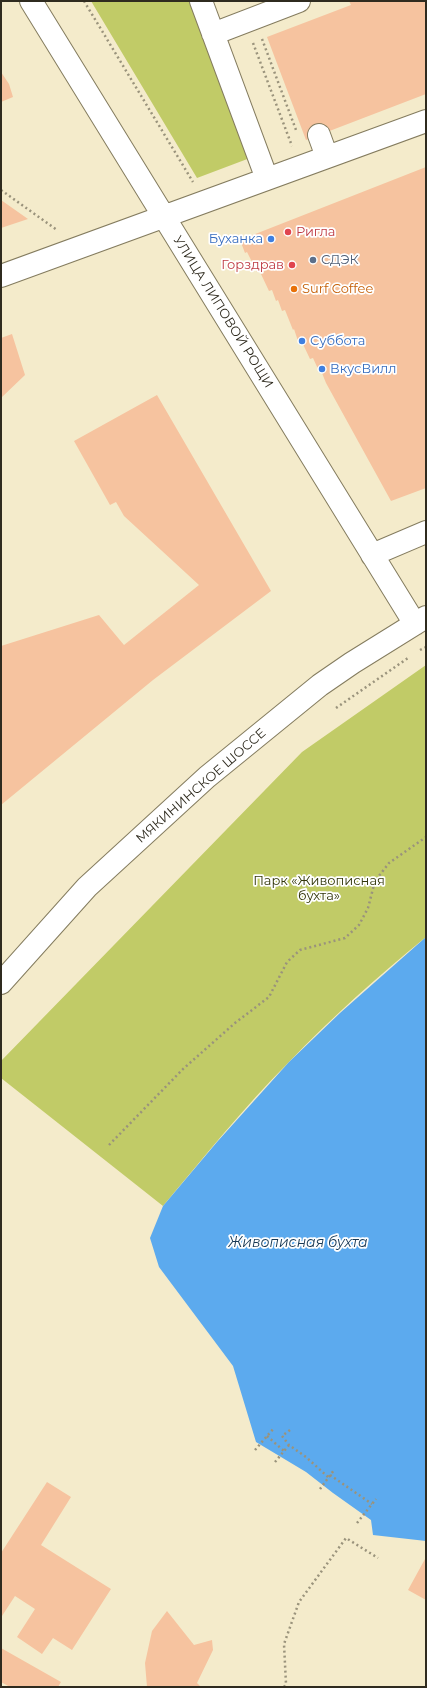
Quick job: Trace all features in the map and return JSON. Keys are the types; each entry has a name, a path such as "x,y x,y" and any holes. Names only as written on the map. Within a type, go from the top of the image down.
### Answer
{"street":[{"name":"УЛИЦА ЛИПОВОЙ РОЩИ","path":"31,1 372,555 420,620"},
{"path":"201,1 267,179"},
{"path":"213,34 299,1"},
{"path":"1,276 426,121"},
{"path":"309,136 327,157"},
{"path":"372,555 426,532"},
{"name":"МЯКИНИНСКОЕ ШОССЕ","path":"1,983 87,887 207,777 352,662 420,620"}],"path":[{"path":"84,1 193,183"},
{"path":"249,20 309,136"},
{"path":"249,20 292,148"},
{"path":"1,190 57,230"},
{"path":"336,708 420,650 426,648"},
{"path":"108,1146 183,1068 235,1023 269,997 287,962 300,950 345,938 359,925 368,908 375,881 389,863 426,837"},
{"path":"255,1450 274,1428"},
{"path":"290,1430 282,1436 289,1445 329,1476 372,1504"},
{"path":"267,1436 284,1451"},
{"path":"275,1462 289,1445"},
{"path":"320,1489 334,1470"},
{"path":"357,1524 376,1499"},
{"path":"284,1687 286,1684 284,1644 299,1602 346,1538 378,1558"}],"green space":[{"path":"91,1 192,1 250,158 197,178"},
{"name":"Парк «Живописная бухта»","path":"426,665 426,937 356,997 272,1079 240,1114 163,1206 1,1078 1,1061 302,752"}],"water":[{"name":"Живописная бухта","path":"426,937 426,1541 373,1535 371,1520 306,1472 256,1442 233,1366 159,1267 150,1238 163,1206 217,1142 289,1062 340,1013"}],"building":[{"path":"349,1 426,1 426,94 306,140 267,37 351,5"},
{"path":"1,72 9,84 13,97 1,102"},
{"path":"426,167 426,488 391,501 326,383 320,368 318,369 313,358 310,359 301,340 298,341 285,310 282,311 272,290 269,291 260,272 257,272 247,252 245,253 240,240"},
{"path":"1,200 28,219 1,228"},
{"path":"12,334 25,375 1,398 1,338"},
{"path":"157,395 271,591 153,680 1,805 1,646 99,615 124,645 199,585 124,516 116,502 110,505 74,441"},
{"path":"47,1482 71,1497 41,1545 111,1589 72,1650 53,1638 42,1654 17,1637 35,1609 15,1596 2,1616 1,1615 1,1553"},
{"path":"426,1559 426,1600 408,1590"},
{"path":"167,1611 194,1645 212,1640 213,1650 197,1683 201,1687 147,1687 145,1663 152,1631"},
{"path":"1,1648 61,1682 58,1687 10,1687 1,1682"}],"place":[{"name":"Ригла","path":"288,232"},
{"name":"Буханка","path":"271,239"},
{"name":"СДЭК","path":"313,260"},
{"name":"Горздрав","path":"292,265"},
{"name":"Surf Coffee","path":"294,289"},
{"name":"Суббота","path":"302,341"},
{"name":"ВкусВилл","path":"322,369"}]}
